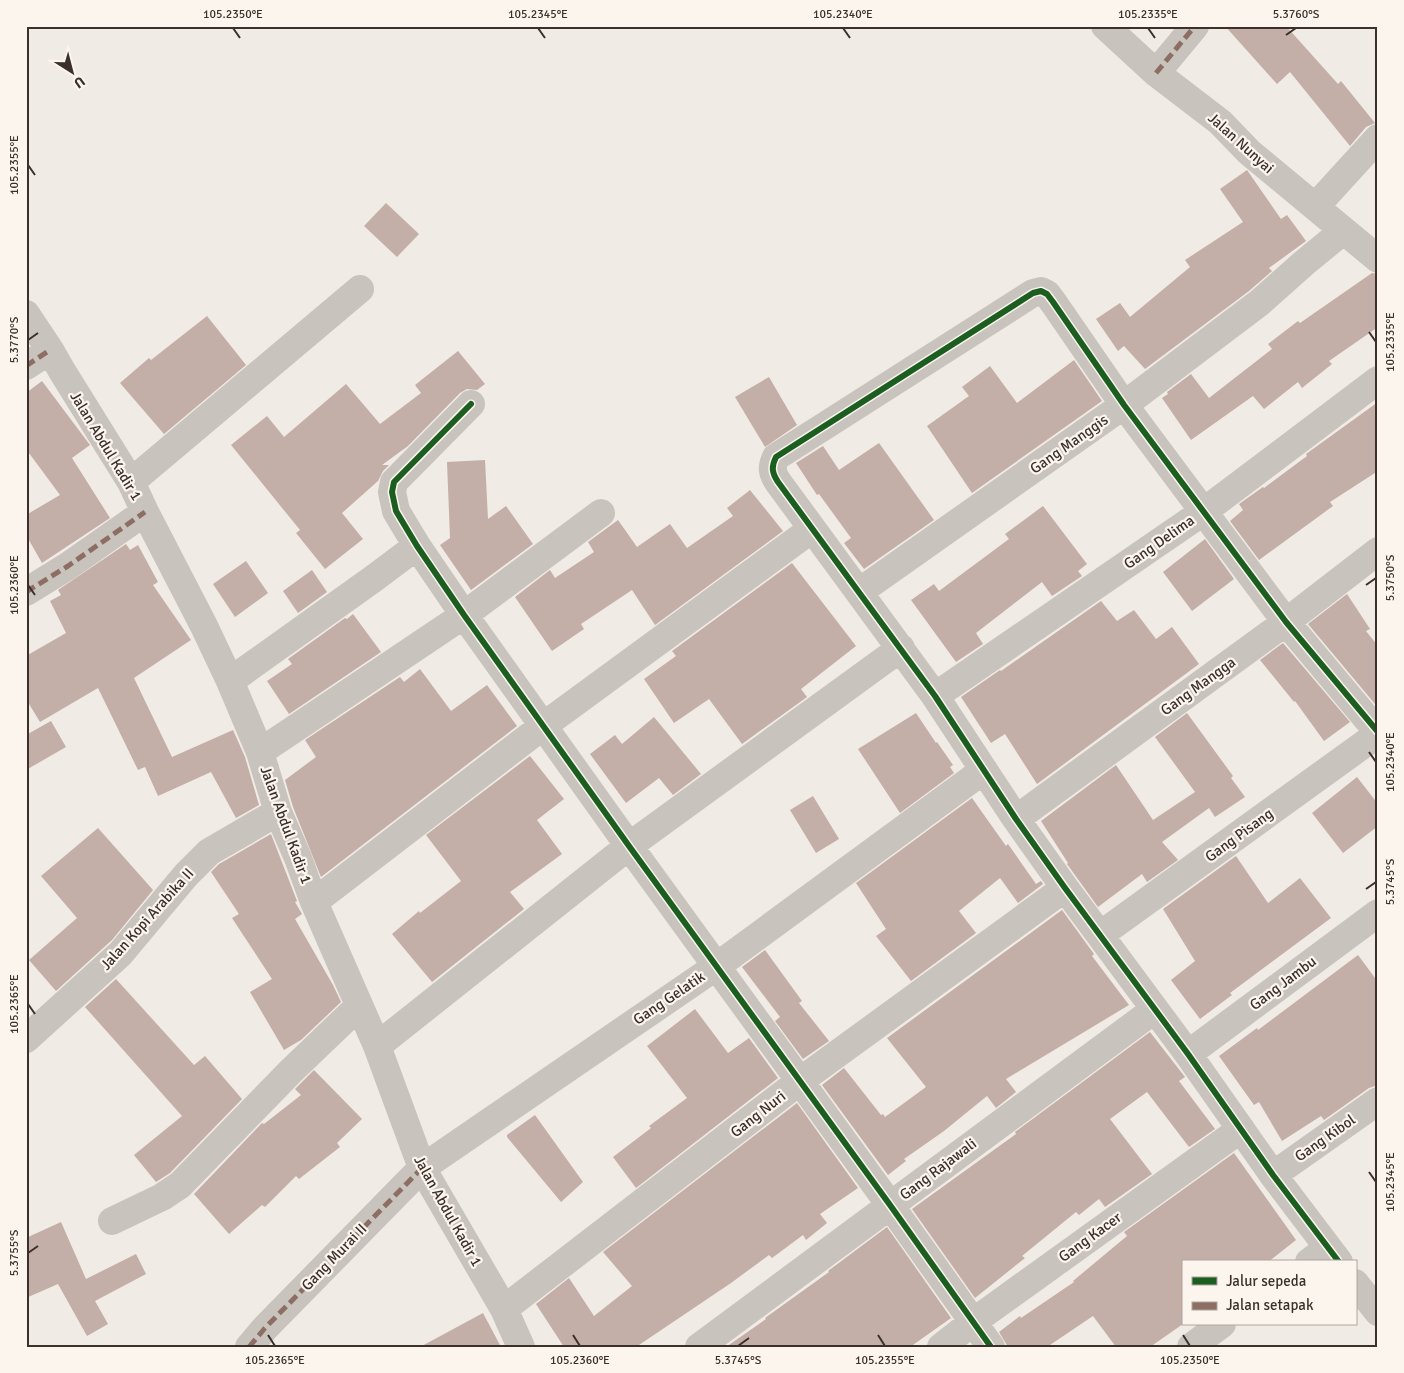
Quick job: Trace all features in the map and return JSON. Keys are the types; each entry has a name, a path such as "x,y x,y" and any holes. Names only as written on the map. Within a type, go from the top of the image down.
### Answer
{"street":[{"name":"Jalan Nunyai","path":"1105,26 1156,73 1220,122 1249,152 1378,259"},
{"path":"1156,73 1195,26"},
{"path":"1315,207 1378,138"},
{"name":"Gang Manggis","path":"859,592 1124,405 1259,303 1343,231"},
{"path":"131,482 360,289"},
{"path":"1325,1257 1273,1175 1241,1129 1065,888 1016,819 935,696 773,474 772,469 776,457 1033,293 1041,291 1050,298 1124,405 1286,622 1378,733"},
{"name":"Jalan Abdul Kadir 1","path":"26,314 131,482 230,680 260,752 278,812 314,902 377,1046 422,1168 504,1309 521,1347"},
{"path":"26,366 50,350"},
{"name":"Gang Delima","path":"935,696 1203,512 1378,380"},
{"path":"471,404 394,482 392,492 396,511 417,546 464,615 628,846 717,966 991,1347"},
{"path":"26,592 68,566 145,512"},
{"path":"260,752 464,615 601,513"},
{"path":"314,902 543,726 812,528"},
{"path":"230,680 417,546"},
{"name":"Gang Mangga","path":"1016,819 1286,622 1378,551"},
{"path":"377,1046 628,846 901,648"},
{"name":"Gang Pisang","path":"1100,935 1378,733"},
{"name":"Gang Gelatik","path":"422,1168 717,966 984,770"},
{"name":"Jalan Kopi Arabika II","path":"26,1039 120,954 186,875 209,852 278,812"},
{"name":"Gang Nuri","path":"504,1309 800,1082 1065,888"},
{"name":"Gang Jambu","path":"1188,1054 1378,913"},
{"path":"112,1221 162,1197 180,1185 291,1071 359,1006"},
{"name":"Gang Rajawali","path":"699,1347 1154,1010"},
{"name":"Gang Kibol","path":"1273,1175 1378,1101"},
{"name":"Gang Kacer","path":"941,1347 1241,1129"},
{"name":"Gang Murai II","path":"248,1347 271,1321 422,1168"},
{"path":"1356,1284 1378,1312"},
{"path":"1191,1347 1219,1326"}],"building":[{"path":"1225,26 1286,26 1338,84 1341,81 1375,123 1366,127 1350,146 1290,72 1277,84"},
{"path":"1247,170 1281,219 1287,215 1306,241 1269,268 1272,271 1249,291 1145,369 1124,346 1118,351 1096,319 1120,303 1130,317 1190,267 1185,260 1243,222 1220,189"},
{"path":"386,203 419,234 397,257 364,226"},
{"path":"1372,273 1378,274 1378,327 1329,361 1332,364 1302,388 1298,382 1264,409 1253,396 1191,440 1162,398 1168,394 1167,392 1191,374 1209,398 1272,349 1268,344 1298,321 1300,323"},
{"path":"207,316 246,365 164,434 120,383 149,358 151,360"},
{"path":"458,351 485,384 477,390 467,389 460,393 408,446 382,465 389,465 383,471 378,481 342,513 363,539 325,569 296,533 300,530 231,445 267,416 284,437 346,384 380,424 421,393 415,385"},
{"path":"1074,360 1102,401 972,493 927,426 969,396 962,387 990,366 1017,403"},
{"path":"769,377 797,425 765,447 735,397"},
{"path":"42,381 90,445 72,458 110,518 42,563 26,535 26,515 60,495 26,449 26,393"},
{"path":"1378,402 1378,471 1330,502 1333,506 1259,560 1230,521 1243,510 1239,504 1264,488 1307,456 1306,454"},
{"path":"879,443 934,520 864,569 844,543 851,538 819,494 817,495 796,463 823,446 839,470"},
{"path":"485,460 488,519 506,506 533,544 471,590 440,545 450,538 447,462"},
{"path":"750,490 783,531 655,625 632,590 581,624 584,629 552,651 515,597 550,570 555,578 594,552 588,542 618,520 637,547 670,524 687,548 733,516 727,508"},
{"path":"1043,506 1087,564 1078,571 1082,576 1052,596 1042,582 976,633 983,644 956,662 911,600 934,584 939,591 1009,539 1005,534"},
{"path":"1205,539 1234,579 1192,611 1163,572"},
{"path":"126,544 130,550 138,545 158,582 153,585 191,640 134,678 172,757 233,730 245,757 259,805 236,818 211,772 158,796 145,767 138,770 98,688 40,722 26,699 26,656 66,633 50,601 61,595 58,590"},
{"path":"246,561 268,593 235,617 213,584"},
{"path":"792,563 856,646 801,689 807,697 742,744 709,699 674,723 644,679 676,656 672,651"},
{"path":"312,570 327,592 298,613 283,591"},
{"path":"1347,594 1370,629 1366,631 1378,646 1378,702 1375,704 1308,624"},
{"path":"1101,601 1117,621 1134,610 1156,639 1172,627 1199,664 1037,784 1005,734 991,743 961,697"},
{"path":"353,614 381,652 289,714 267,681 292,664 288,659"},
{"path":"1283,643 1350,722 1324,741 1295,701 1260,660"},
{"path":"420,669 451,711 487,685 517,726 321,877 293,807 285,780 316,757 305,740 400,677 404,682"},
{"path":"916,713 953,765 950,767 954,773 900,813 858,749"},
{"path":"1187,713 1233,776 1231,778 1245,797 1215,817 1209,808 1162,842 1178,860 1147,882 1142,874 1098,907 1067,864 1041,821 1116,765 1153,820 1195,792 1155,737"},
{"path":"654,717 701,774 673,795 659,778 626,803 590,754 615,735 622,744"},
{"path":"51,721 66,747 26,770 26,735"},
{"path":"530,756 564,799 537,820 562,854 510,892 524,909 432,982 392,934 419,911 420,913 461,881 426,835"},
{"path":"1357,777 1378,804 1378,826 1343,853 1312,813"},
{"path":"813,796 839,839 816,853 790,810"},
{"path":"972,798 1036,884 1041,881 1043,884 1018,903 1000,878 959,911 976,933 911,981 876,936 886,929 856,883"},
{"path":"98,828 153,890 112,940 56,991 29,960 77,918 41,876"},
{"path":"271,834 297,901 295,902 302,914 295,919 341,1002 301,1040 284,1050 250,992 272,979 232,918 239,914 211,872 219,864"},
{"path":"1236,856 1268,903 1300,878 1331,918 1230,993 1232,995 1200,1019 1171,980 1195,961 1163,909"},
{"path":"1062,910 1094,954 1092,956 1129,1005 1006,1079 1016,1092 996,1108 987,1096 944,1131 904,1159 906,1161 888,1175 822,1085 844,1068 881,1115 883,1114 885,1117 926,1087 887,1038"},
{"path":"765,950 802,1001 799,1003 829,1041 803,1059 775,1021 780,1017 742,967"},
{"path":"1358,955 1378,982 1378,1085 1369,1088 1324,1120 1321,1116 1282,1141 1259,1102 1254,1105 1219,1056 1257,1028 1258,1030"},
{"path":"116,979 194,1065 205,1056 242,1099 170,1173 156,1182 134,1155 182,1116 85,1007"},
{"path":"695,1009 728,1053 749,1038 778,1078 636,1188 613,1157 651,1128 649,1126 687,1098 647,1046"},
{"path":"1150,1032 1185,1077 1179,1081 1215,1129 1189,1147 1147,1092 1110,1119 1152,1174 1105,1207 1099,1199 1079,1215 1076,1212 1022,1256 1025,1258 975,1298 912,1209 1016,1134 1015,1132"},
{"path":"314,1070 362,1119 337,1143 340,1147 299,1179 296,1176 265,1207 262,1205 229,1234 194,1194 262,1123 264,1124 301,1095 295,1089"},
{"path":"797,1103 858,1188 820,1214 827,1223 806,1240 803,1235 772,1258 769,1255 636,1347 564,1347 536,1304 569,1278 594,1316 632,1286 603,1252"},
{"path":"535,1115 583,1182 561,1202 507,1137 507,1135"},
{"path":"1234,1153 1296,1240 1271,1260 1182,1260 1182,1325 1150,1347 1116,1347 1093,1316 1047,1347 1008,1347 999,1332 1020,1316 1021,1318 1074,1282 1127,1236 1124,1232"},
{"path":"61,1222 86,1279 136,1254 146,1274 95,1301 108,1324 87,1336 58,1284 26,1298 26,1238"},
{"path":"887,1227 951,1318 910,1347 726,1347 766,1319"},
{"path":"483,1313 501,1347 420,1347"}],"marked path":[{"path":"1156,73 1195,26"},
{"path":"26,366 50,350"},
{"path":"26,592 68,566 145,512"},
{"path":"249,1347 265,1328 422,1168"}],"cycle path":[{"path":"1337,1260 1273,1175 1188,1054 1065,888 1016,819 935,696 778,482 773,470 776,457 1033,293 1041,291 1047,294 1053,302 1124,405 1286,622 1378,732"},
{"path":"471,404 394,482 392,492 396,511 417,546 464,615 991,1347"}]}
